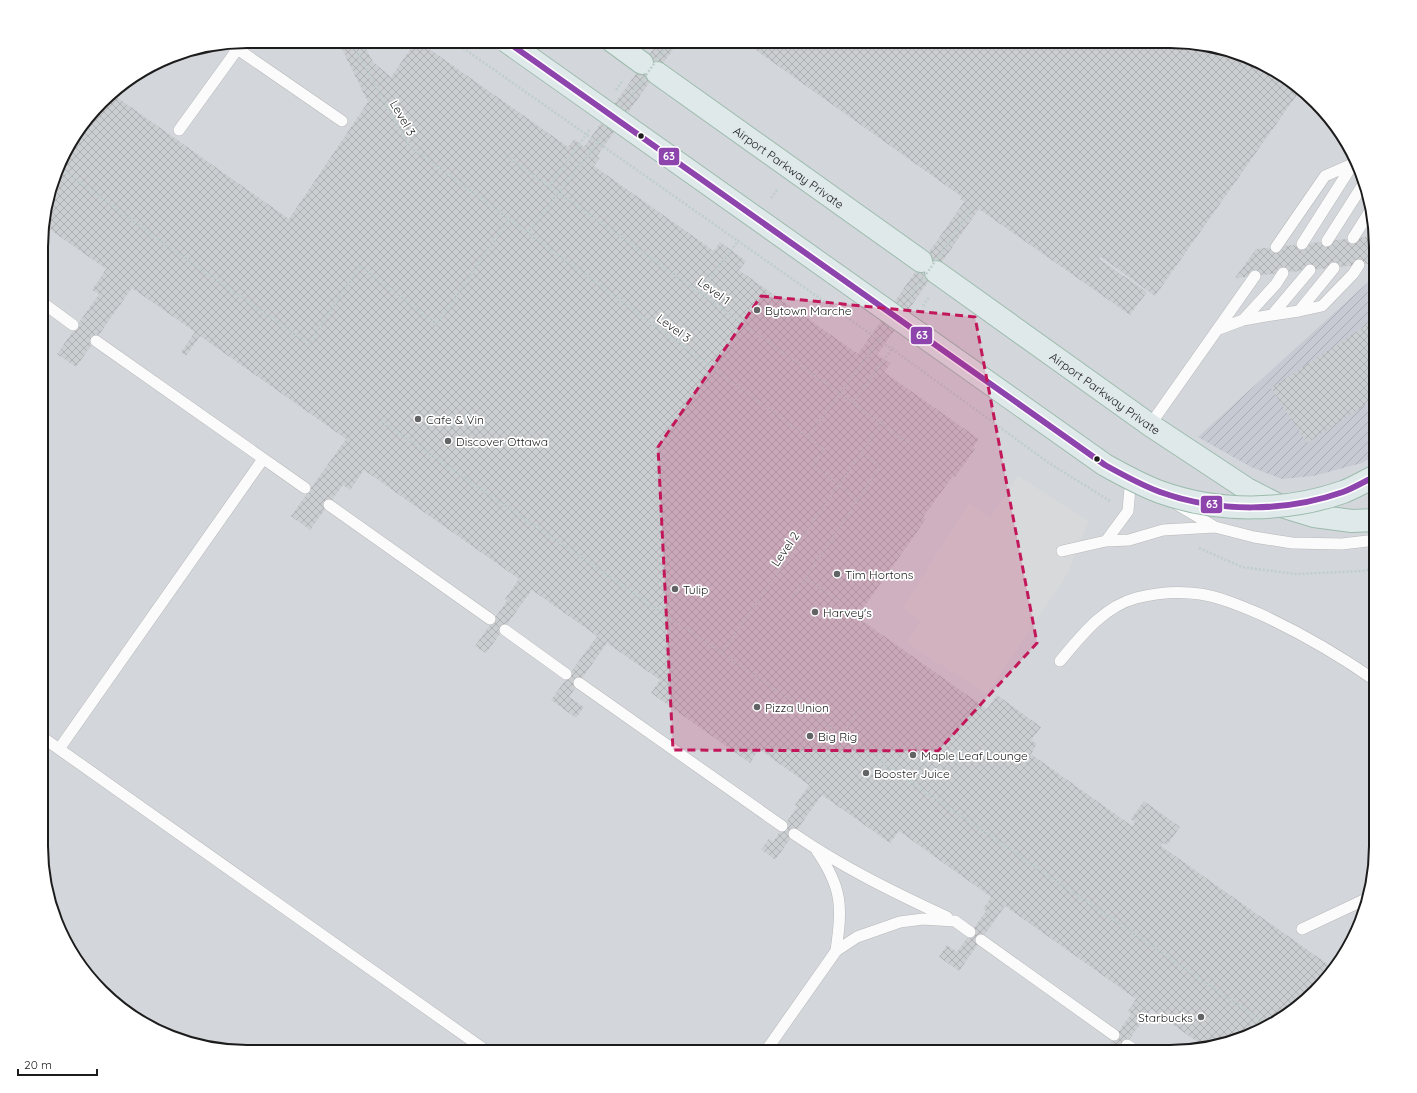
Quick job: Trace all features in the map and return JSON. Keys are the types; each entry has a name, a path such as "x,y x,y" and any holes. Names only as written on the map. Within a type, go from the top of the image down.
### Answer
{"highway":[{"path":"516,48 1105,465 1131,479 1161,492 1198,501 1230,506 1268,507 1309,502 1337,494 1369,479"},
{"name":"Airport Parkway Private","path":"622,48 1150,425 1247,489 1278,505 1314,516 1352,521 1369,520"}],"lane":[{"path":"179,130 234,48"},
{"path":"240,48 342,121"},
{"path":"531,48 761,212 914,317 1131,474 1215,527"},
{"path":"1276,247 1325,176 1351,165"},
{"path":"1302,244 1352,167"},
{"path":"1327,241 1360,189"},
{"path":"1353,238 1366,217"},
{"path":"1219,329 1243,320 1322,306 1353,274 1359,265"},
{"path":"1299,311 1334,268"},
{"path":"1272,315 1310,270"},
{"path":"1243,320 1276,284 1283,273"},
{"path":"1150,425 1256,276"},
{"path":"48,307 73,325"},
{"path":"96,341 305,488"},
{"path":"59,749 263,459"},
{"path":"1106,541 1128,511 1131,474"},
{"path":"329,506 490,620"},
{"path":"1062,551 1106,541 1129,540 1163,530 1215,527 1254,537 1292,543 1342,544 1369,541"},
{"path":"1060,661 1088,628 1110,611 1135,598 1166,594 1200,594 1239,605 1291,628 1340,655 1369,676"},
{"path":"504,630 566,674"},
{"path":"579,683 782,826"},
{"path":"48,741 478,1045"},
{"path":"794,834 815,849 894,892 955,921 970,932"},
{"path":"815,849 825,863 838,894 841,915 836,951"},
{"path":"1302,929 1361,900"},
{"path":"770,1045 836,951 857,937 900,922 923,919 955,921"},
{"path":"981,940 1114,1035"}],"path":[{"name":"Level 3","path":"355,48 409,146 824,449 813,465 858,500"},
{"path":"463,48 892,348 1049,464 1116,505"},
{"path":"628,100 665,48"},
{"path":"528,232 605,132"},
{"name":"Level 1","path":"505,155 912,445"},
{"path":"63,170 162,242 309,344 360,266 437,324 509,219"},
{"path":"907,300 974,206"},
{"path":"808,437 884,332"},
{"path":"381,421 1263,1021"},
{"name":"Level 2","path":"722,654 882,423"},
{"path":"793,597 880,467 862,453"},
{"path":"1198,548 1242,567 1297,574 1369,570"},
{"path":"806,578 840,601"},
{"path":"842,735 859,710"}],"highlighted area":[{"path":"761,296 975,317 1037,643 938,751 673,750 658,447"}],"shaded area":[{"path":"234,48 1183,48 1209,52 1246,63 1269,75 1301,97 1328,126 1354,171 1365,208 1369,234 1369,859 1365,885 1354,922 1342,945 1320,977 1291,1004 1246,1030 1209,1041 1183,1045 234,1045 208,1041 171,1030 148,1018 116,996 89,967 63,922 52,885 48,859 48,234 52,208 63,171 89,126 106,106 126,89 171,63 208,52"},
{"path":"1369,281 1369,458 1362,463 1313,476 1282,479 1251,467 1198,437"},
{"path":"1018,476 1088,521 1068,573 987,694 907,643 921,621 902,609 969,504 991,517"}],"building":[{"path":"341,48 366,48 373,62 391,77 411,48 428,48 568,147 574,139 584,147 654,48 674,48 597,156 600,158 594,166 714,251 720,242 746,261 739,270 858,354 964,202 960,199 962,197 753,48 1183,48 1209,52 1246,63 1269,75 1297,94 1155,296 1101,257 1099,259 1147,292 1130,315 979,209 877,355 891,363 884,372 979,439 973,447 975,449 923,517 926,519 857,617 987,709 997,695 1041,727 1031,740 1037,744 1031,754 1132,826 1135,822 1131,819 1144,801 1180,827 1167,845 1163,843 1161,846 1329,965 1311,987 1291,1004 1269,1018 1246,1030 1221,1038 1198,1043 1151,1009 1125,1045 1109,1045 1131,1014 1128,1011 1136,999 1005,906 959,971 939,957 947,945 957,952 986,911 983,909 991,897 899,831 890,843 822,795 775,860 761,849 769,839 773,842 797,807 795,805 809,785 759,749 750,763 651,693 660,680 607,643 569,697 584,707 576,718 551,700 597,636 532,590 486,653 475,646 507,601 505,599 519,579 364,470 350,490 343,485 310,530 291,516 346,439 200,336 186,356 181,352 195,332 132,288 76,367 57,354 99,294 92,290 106,269 49,229 52,208 63,171 75,148 97,116 116,97 289,219 368,102"},
{"path":"1369,237 1369,264 1235,278 1256,249"},
{"path":"1369,324 1369,403 1307,443 1271,388"}],"transit line":[{"name":"63","path":"516,48 1105,465 1132,480 1160,492 1182,499 1228,507 1252,507 1275,506 1321,499 1343,492 1369,479"}],"place":[{"name":"Bytown Marche","path":"757,310"},
{"name":"Cafe & Vin","path":"418,419"},
{"name":"Discover Ottawa","path":"448,441"},
{"name":"Tim Hortons","path":"837,574"},
{"name":"Tulip","path":"675,589"},
{"name":"Harvey's","path":"815,612"},
{"name":"Pizza Union","path":"757,707"},
{"name":"Big Rig","path":"810,736"},
{"name":"Maple Leaf Lounge","path":"913,755"},
{"name":"Booster Juice","path":"866,773"},
{"name":"Starbucks","path":"1201,1017"}]}
